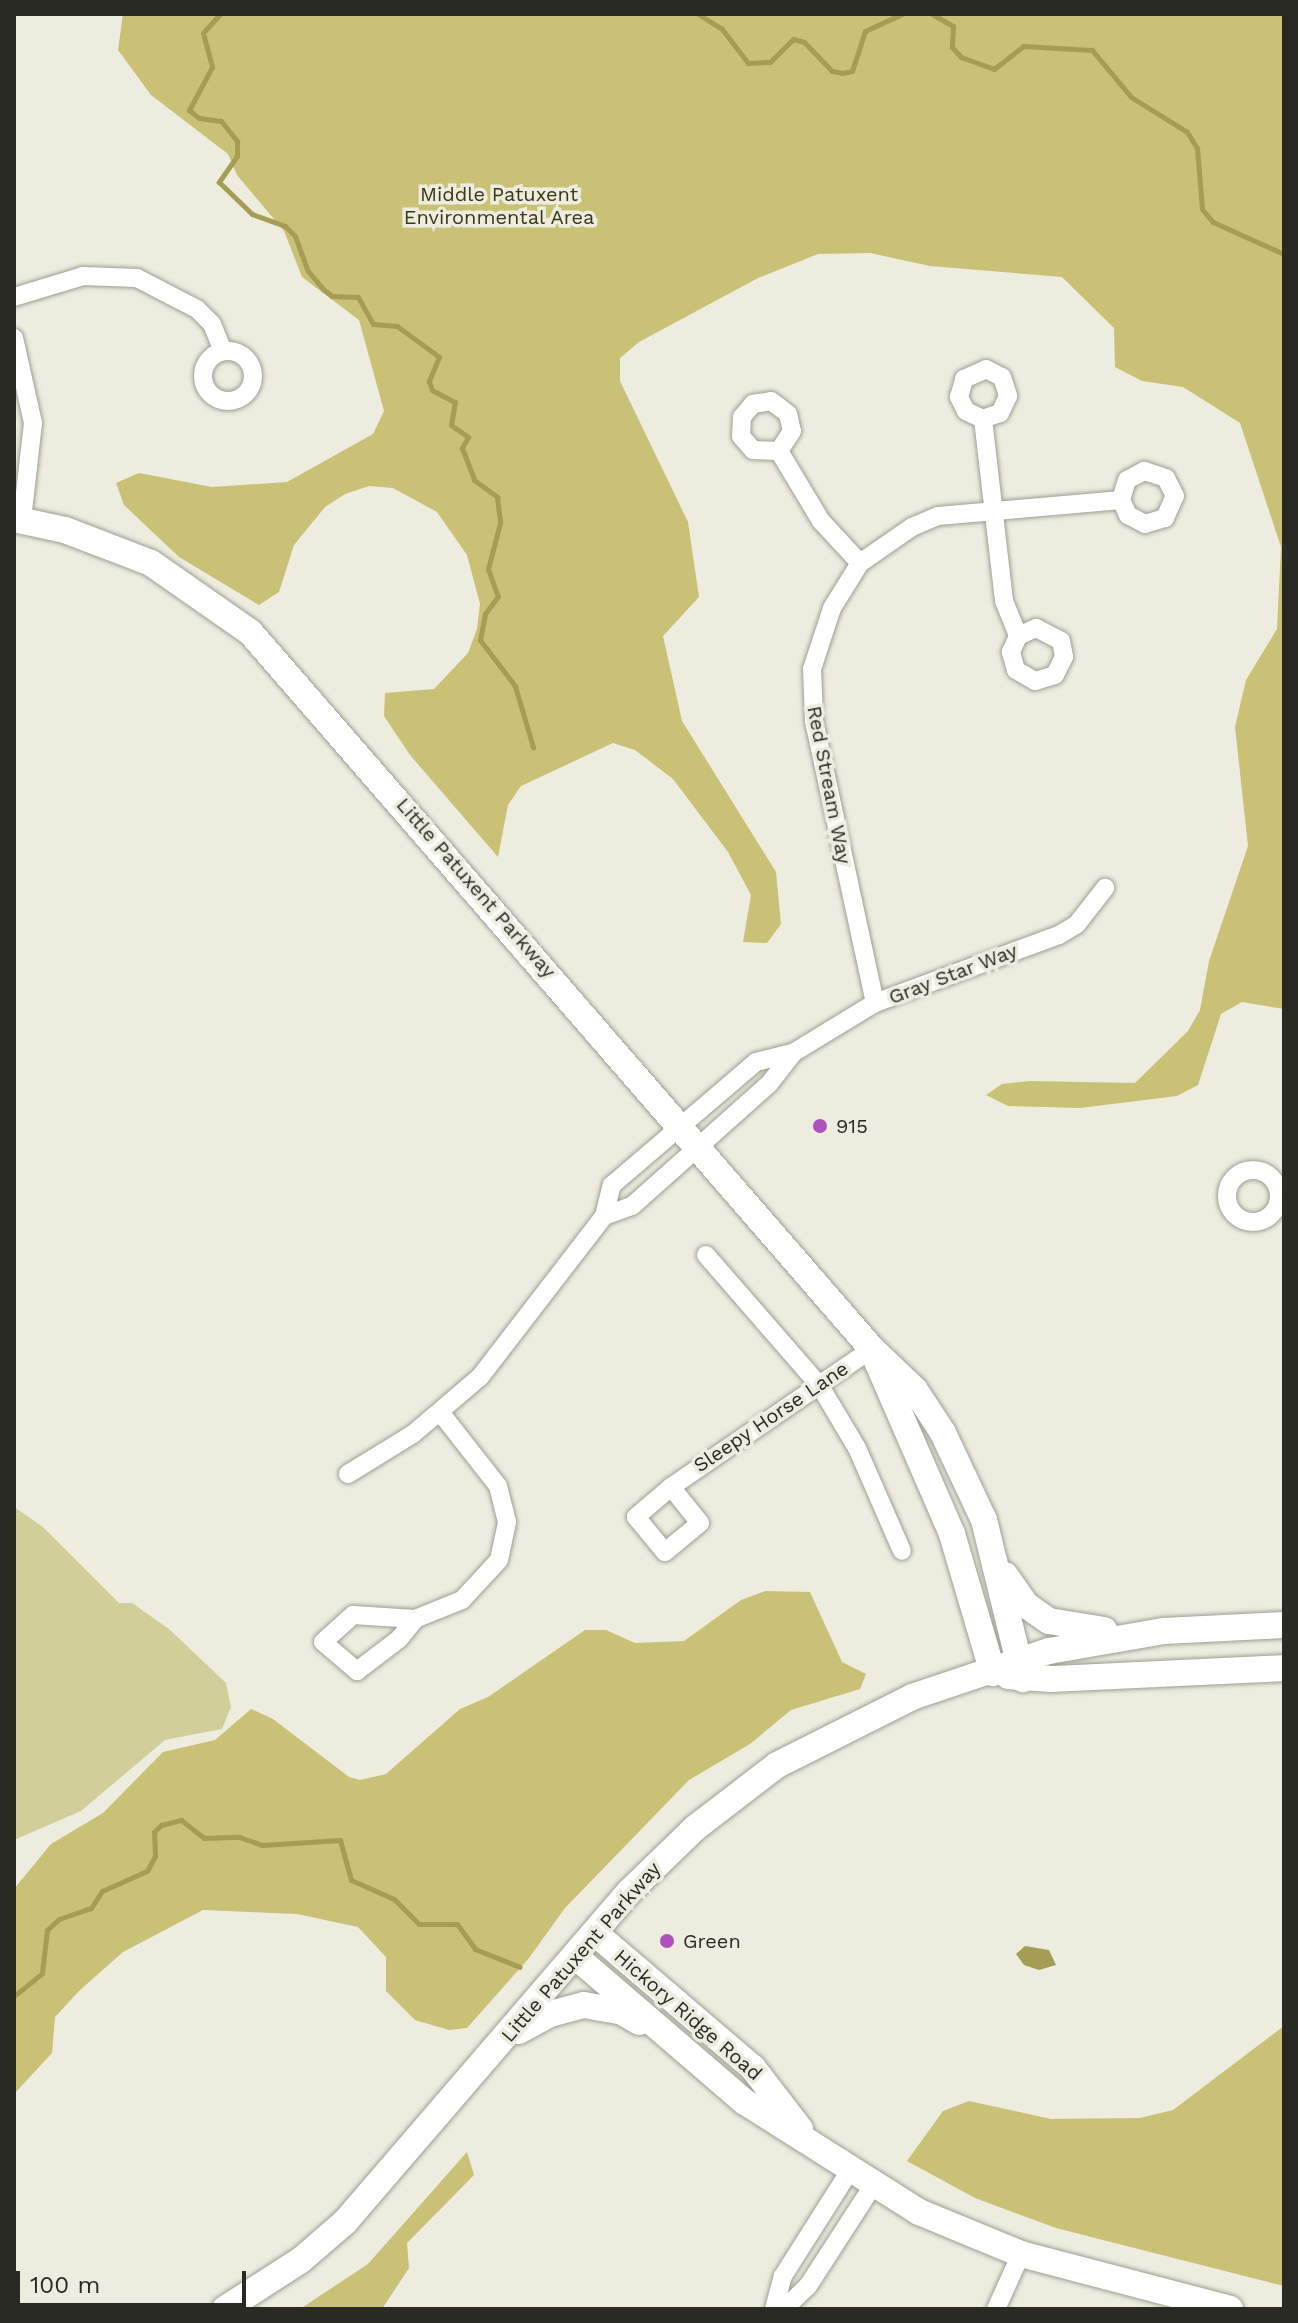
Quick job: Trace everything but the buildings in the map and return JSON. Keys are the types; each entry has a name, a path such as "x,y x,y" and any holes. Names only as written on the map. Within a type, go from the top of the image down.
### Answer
{"street":[{"path":"14,297 83,276 137,278 197,309 212,324 223,351"},
{"path":"14,338 33,423 18,520"},
{"path":"983,419 1004,601 1018,636"},
{"path":"779,451 821,521 860,563"},
{"name":"Red Stream Way","path":"875,1003 812,697 822,630 860,563 912,527 938,516 1121,500"},
{"name":"Little Patuxent Parkway","path":"18,520 112,545 151,563 250,632 872,1349 915,1390 943,1433 996,1558 1021,1669"},
{"name":"Gray Star Way","path":"604,1216 612,1185 677,1126 756,1062 793,1053 875,1003 1059,935 1077,924 1105,888"},
{"name":"Gray Star Way","path":"604,1216 632,1206 769,1084 793,1053"},
{"path":"348,1474 440,1412 495,1361 604,1216"},
{"path":"706,1255 820,1386 857,1448 902,1551"},
{"name":"Little Patuxent Parkway","path":"872,1349 952,1534 993,1673"},
{"name":"Sleepy Horse Lane","path":"671,1487 872,1349"},
{"path":"415,1619 399,1639 357,1671 323,1642 353,1615 415,1619 462,1600 489,1575 505,1541 505,1506 498,1486 440,1412"},
{"path":"996,1558 1014,1593 1049,1621 1082,1630 1164,1631"},
{"name":"Little Patuxent Parkway","path":"1021,1669 1084,1642 1164,1631 1284,1625"},
{"name":"Little Patuxent Parkway","path":"225,2309 291,2268 345,2222 671,1849 777,1765 912,1697 993,1673 1021,1669 1284,1668"},
{"name":"Hickory Ridge Road","path":"595,1933 753,2068 807,2138"},
{"name":"Hickory Ridge Road","path":"575,1956 745,2102 807,2138 919,2212 1021,2254 1187,2304 1230,2309"},
{"path":"506,2038 550,2014 584,2005 622,2012 674,2042"},
{"path":"774,2309 783,2276 851,2169"},
{"path":"784,2309 808,2286 874,2184"},
{"path":"996,2309 1021,2254"}],"shaded area":[{"path":"14,1507 43,1527 119,1603 132,1603 169,1629 226,1683 231,1707 222,1729 165,1740 81,1811 14,1840"},
{"path":"1025,1946 1049,1950 1056,1965 1039,1970 1024,1965 1016,1954"}],"green space":[{"name":"Middle Patuxent Environmental Area","path":"123,14 1284,14 1284,1009 1242,1002 1221,1014 1198,1085 1177,1096 1080,1108 1008,1106 986,1095 1002,1084 1030,1081 1135,1083 1188,1031 1200,1010 1209,961 1248,846 1235,727 1246,680 1277,629 1281,547 1240,423 1183,387 1142,381 1115,367 1114,328 1062,277 930,266 870,253 818,254 758,278 639,342 620,358 620,381 688,522 699,597 663,636 682,721 776,872 781,924 767,943 743,942 751,895 728,852 673,779 635,750 613,743 521,786 508,805 498,857 410,755 384,716 385,693 434,689 468,653 477,629 480,604 467,555 437,512 393,488 369,486 345,494 325,507 294,545 279,592 259,605 179,557 124,505 116,483 139,473 212,487 287,482 373,434 384,411 359,320 302,277 284,231 237,175 228,154 151,95 118,50"},
{"path":"765,1591 810,1592 842,1662 866,1674 860,1689 791,1710 750,1744 689,1780 565,1908 529,1958 467,2028 449,2030 415,2020 386,1991 386,1957 358,1927 297,1914 203,1910 123,1952 79,1991 55,2017 52,2053 14,2094 14,1889 51,1844 103,1813 163,1752 215,1740 251,1709 273,1719 349,1777 360,1780 386,1774 460,1709 488,1697 585,1630 606,1630 635,1643 684,1641 741,1600"},
{"path":"1284,2026 1284,2286 1056,2228 975,2198 907,2161 943,2111 969,2101 1051,2119 1140,2118 1173,2110"},
{"path":"467,2152 474,2175 407,2243 409,2268 382,2309 300,2309 368,2264"}],"waterway":[{"path":"220,14 203,33 212,67 189,110 199,118 221,121 237,141 237,156 219,182 252,214 285,226 295,236 308,271 323,289 332,296 358,297 373,324 397,326 439,357 429,381 432,390 455,402 451,425 468,437 462,448 474,480 497,497 500,523 488,569 498,596 485,614 480,640 515,686 533,747"},
{"path":"698,14 722,29 748,63 770,62 793,39 804,42 832,71 842,73 852,71 865,31 902,14"},
{"path":"932,14 953,26 952,47 961,57 994,69 1023,46 1092,50 1131,97 1187,132 1197,148 1202,209 1213,222 1284,254"},
{"path":"14,1996 42,1973 47,1930 59,1919 91,1908 102,1891 147,1871 155,1856 154,1832 161,1825 181,1820 204,1838 239,1837 262,1845 340,1840 351,1880 394,1899 419,1924 457,1924 475,1949 520,1967"}],"place":[{"name":"915","path":"820,1126"},
{"name":"Green","path":"667,1941"}]}
